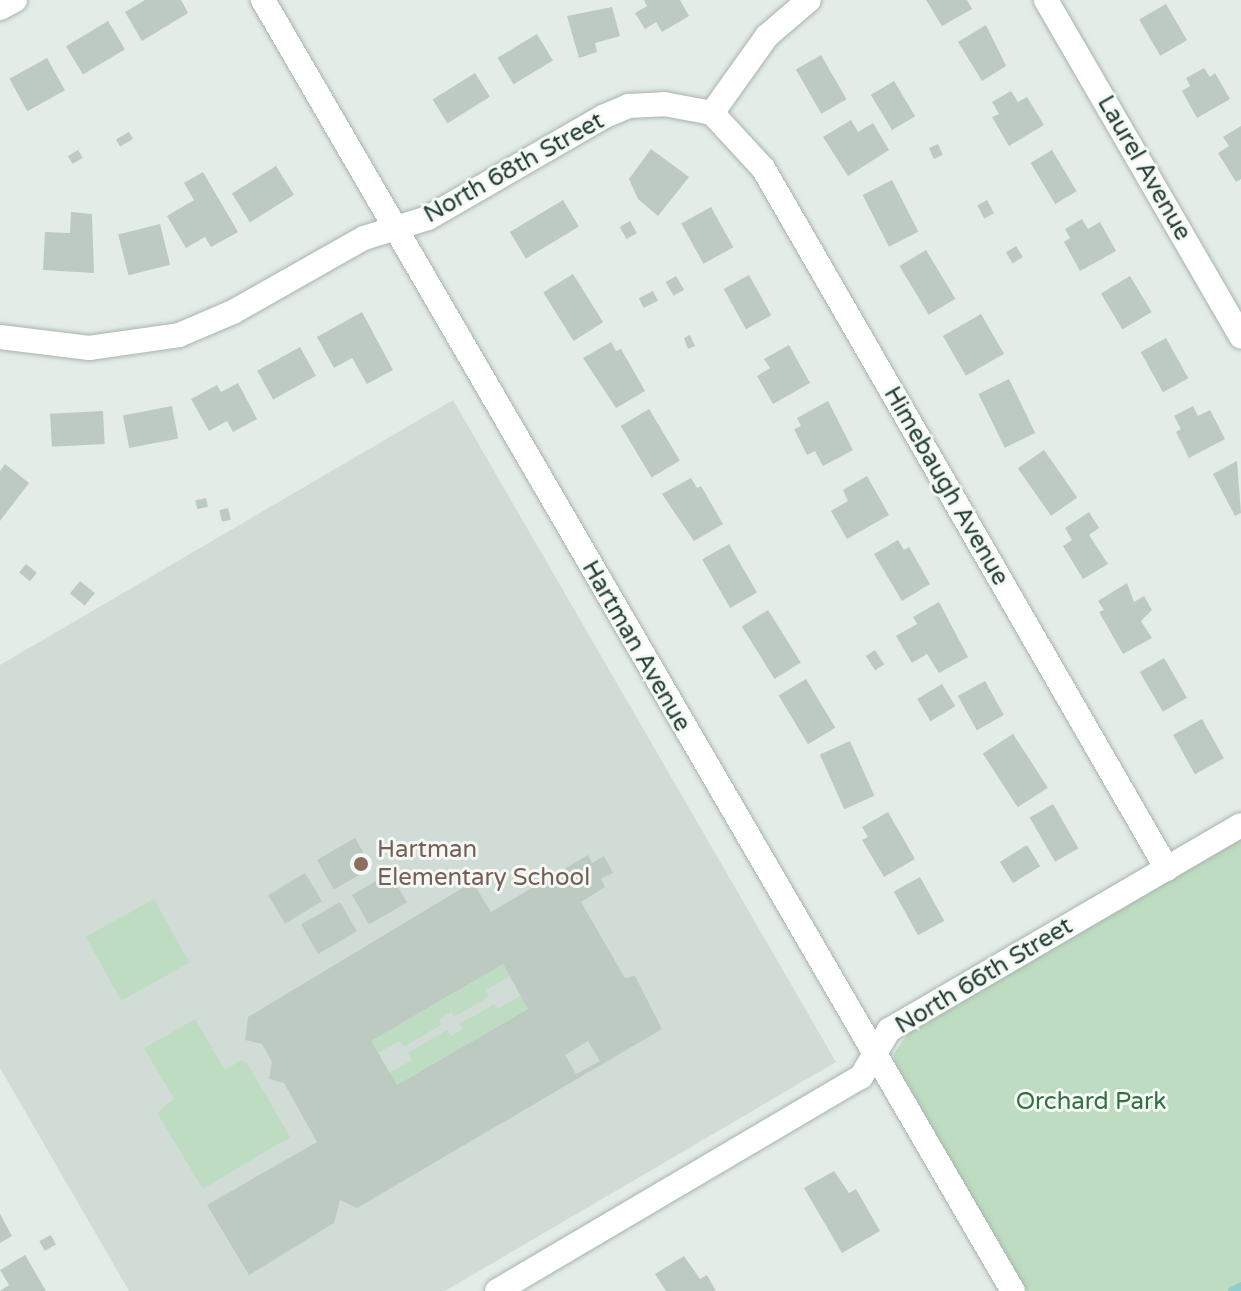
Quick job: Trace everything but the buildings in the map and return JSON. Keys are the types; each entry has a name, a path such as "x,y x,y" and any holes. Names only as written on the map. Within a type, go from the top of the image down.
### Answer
{"street":[{"path":"0,8 15,0"},
{"name":"Hartman Avenue","path":"263,0 1013,1291"},
{"path":"712,113 767,36 809,0"},
{"name":"Laurel Avenue","path":"1046,0 1241,337"},
{"name":"North 68th Street","path":"0,337 89,348 179,335 233,312 364,238 428,218 629,106 664,104 712,113"},
{"name":"Himebaugh Avenue","path":"712,113 763,168 1167,869"},
{"name":"North 66th Street","path":"497,1291 861,1077 889,1030 1241,825"}],"shaded area":[{"name":"Hartman Elementary School","path":"453,400 836,1062 445,1291 129,1291 0,1068 0,665"}],"green space":[{"name":"Orchard Park","path":"1241,839 1241,1291 1027,1291 895,1063 894,1053 908,1034"},
{"path":"154,899 189,963 121,1001 86,937"},
{"path":"503,964 510,976 486,990 489,997 454,1017 451,1012 439,1019 441,1025 404,1047 400,1041 378,1053 371,1041"},
{"path":"521,996 528,1009 397,1085 389,1073 412,1060 408,1053 447,1030 451,1036 463,1029 460,1024 494,1004 498,1009"},
{"path":"195,1019 225,1070 241,1060 247,1063 290,1137 203,1189 157,1113 174,1099 144,1048"}],"waterway":[{"path":"1232,1291 1241,1286"}],"place":[{"name":"Hartman Elementary School","path":"361,864"}]}
